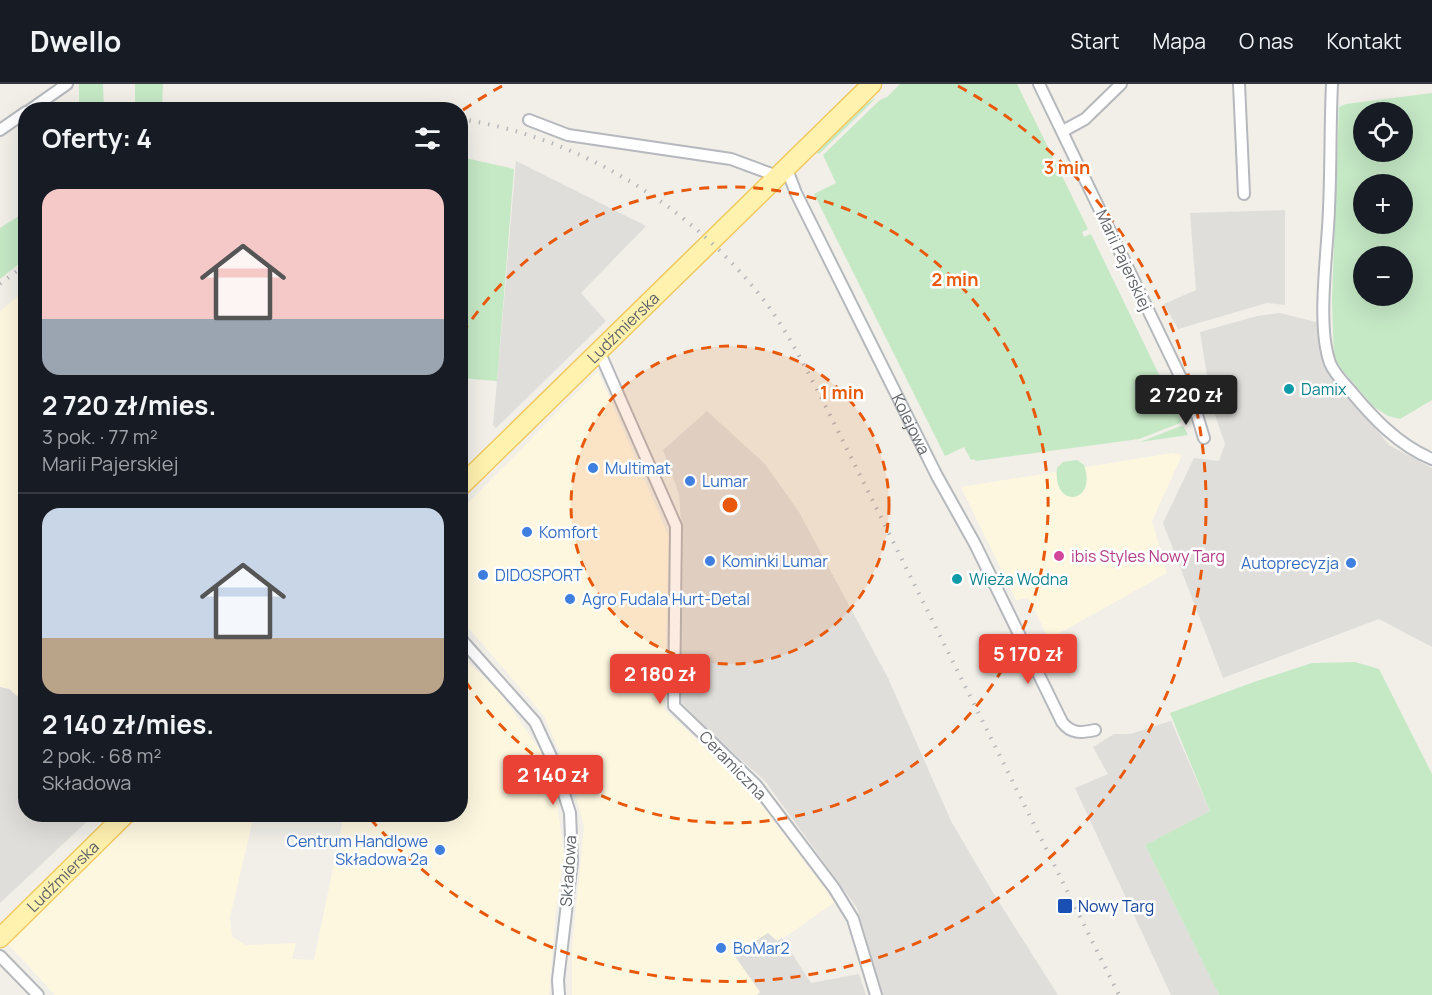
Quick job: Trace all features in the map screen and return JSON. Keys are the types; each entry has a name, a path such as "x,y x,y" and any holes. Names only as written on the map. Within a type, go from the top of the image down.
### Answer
{"main road":[{"path":"782,172 872,84"},
{"name":"Ludźmierska","path":"468,479 782,172"},
{"name":"Ludźmierska","path":"0,938 118,822"}],"street":[{"path":"41,102 67,84"},
{"name":"Marii Pajerskiej","path":"1039,84 1194,405 1204,438"},
{"path":"1063,131 1085,119 1121,84"},
{"path":"1239,84 1244,194"},
{"path":"1332,84 1330,204 1323,321 1330,364 1384,429 1422,455 1432,459"},
{"path":"0,130 18,118"},
{"path":"529,120 568,135 731,159 782,172"},
{"name":"Kolejowa","path":"782,172 796,193 937,476 975,544 1062,722 1074,732 1095,730"},
{"name":"Ceramiczna","path":"599,351 676,526 674,706 756,785 834,888 853,919 876,995"},
{"name":"Składowa","path":"468,647 535,722 555,765 570,813 572,861 558,980 559,995"},
{"path":"0,956 38,995"}],"shaded area":[{"path":"516,161 646,226 581,293 606,321 496,428 493,425"},
{"path":"1285,210 1285,305 1267,303 1178,329 1164,304 1196,290 1190,213"},
{"path":"18,296 18,697 9,689 0,687 0,311"},
{"path":"1280,313 1320,323 1324,366 1389,445 1432,468 1432,647 1379,619 1223,678 1163,523 1194,458 1219,461 1225,444 1212,406 1200,332 1257,316"},
{"path":"598,371 669,537 664,709 748,787 835,902 778,942 768,933 735,956 761,992 757,995 572,995 572,948 584,827 572,782 544,716 468,627 468,503"},
{"path":"707,411 765,464 799,512 888,678 951,821 1058,995 882,995 857,908 765,781 713,735 681,702 683,548 679,494 663,450"},
{"path":"1173,453 1182,455 1152,521 1167,573 1049,639 1028,598 1016,600 961,487"},
{"path":"468,662 500,693 540,750 556,794 564,856 556,908 549,995 55,995 6,942 131,822 252,822 230,917 232,937 246,945 296,943 292,959 314,960 343,822 468,822"},
{"path":"0,687 9,689 18,697 18,822 87,822 0,903"},
{"path":"1171,721 1210,811 1145,845 1219,995 1171,995 1075,788 1108,774 1093,747 1114,734 1130,734"},
{"path":"768,933 777,941 782,938 811,983 859,974 866,995 757,995 760,992 734,955"}],"green space":[{"path":"79,84 103,84 104,102 79,102"},
{"path":"135,84 163,84 162,102 135,102"},
{"path":"900,84 1017,84 1088,229 1082,232 1084,237 1091,234 1181,420 1180,423 1139,439 976,461 971,460 964,447 945,456 814,194 836,183 823,155"},
{"path":"1432,93 1432,400 1400,419 1388,416 1374,407 1334,358 1332,302 1339,107 1353,103 1353,162 1413,162 1413,102 1362,102"},
{"path":"877,97 819,154 815,151 854,112"},
{"path":"468,159 514,169 497,381 468,379"},
{"path":"18,216 18,265 0,279 0,228"},
{"path":"1181,426 1188,435 1140,442"},
{"path":"1077,460 1084,465 1087,478 1085,488 1074,497 1067,496 1061,491 1057,482 1057,468 1063,462"},
{"path":"1355,662 1379,669 1432,774 1432,995 1219,995 1145,845 1210,811 1170,713 1312,663"}],"railway":[{"path":"468,121 505,128 548,142 590,160 631,182 669,207 704,236 737,268 766,303 789,337 821,397 1119,995"},
{"path":"0,284 18,270"}],"place":[{"name":"Damix","path":"1289,389"},
{"name":"Multimat","path":"593,468"},
{"name":"Lumar","path":"690,481"},
{"name":"Komfort","path":"527,532"},
{"name":"ibis Styles Nowy Targ","path":"1059,556"},
{"name":"Kominki Lumar","path":"710,561"},
{"name":"Autoprecyzja","path":"1351,563"},
{"name":"DIDOSPORT","path":"483,575"},
{"name":"Wieża Wodna","path":"957,579"},
{"name":"Agro Fudala Hurt-Detal","path":"570,599"},
{"name":"Centrum Handlowe Składowa 2a","path":"440,850"},
{"name":"Nowy Targ","path":"1065,906"},
{"name":"BoMar2","path":"721,948"}]}
